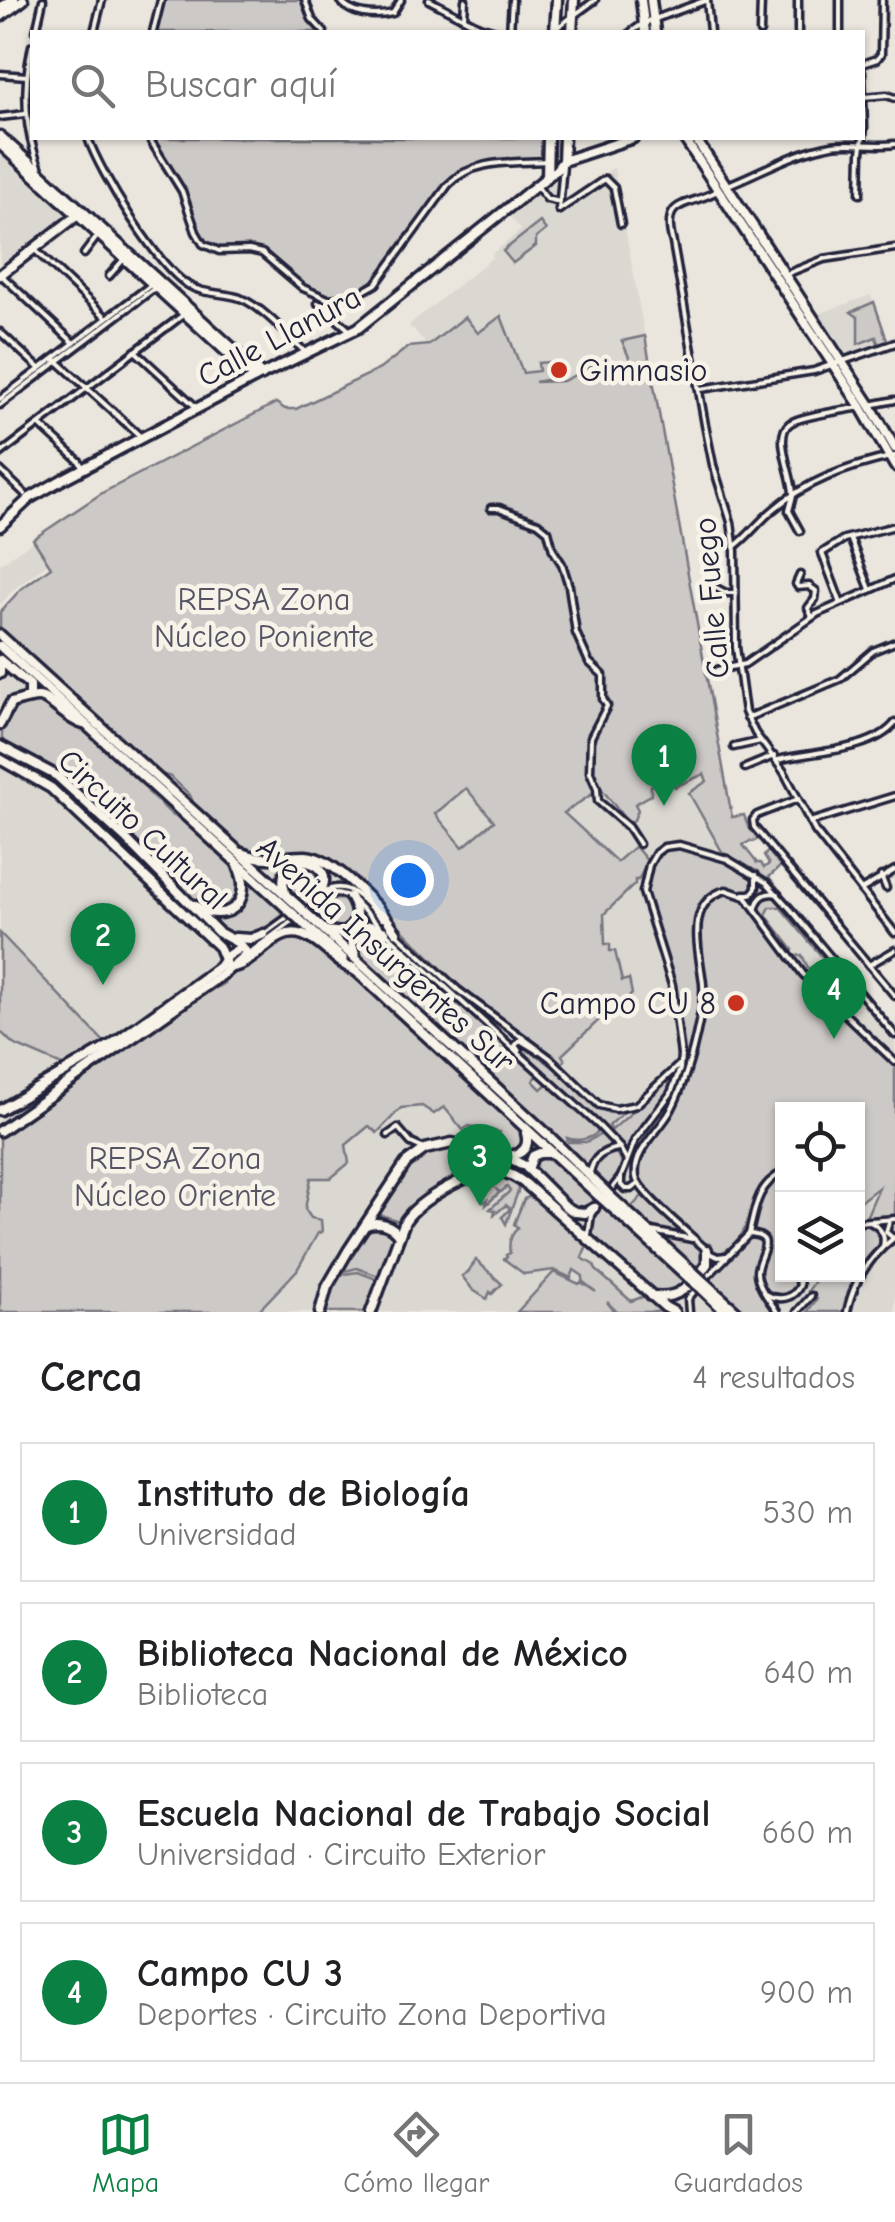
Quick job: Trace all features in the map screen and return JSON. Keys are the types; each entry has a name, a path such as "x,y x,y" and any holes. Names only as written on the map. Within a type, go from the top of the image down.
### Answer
{"main road":[{"path":"3,5 23,0"},
{"path":"554,30 556,0"},
{"path":"572,30 574,0"},
{"path":"641,0 647,25"},
{"path":"647,25 652,0"},
{"path":"0,136 32,159 79,213"},
{"path":"546,176 548,140"},
{"path":"563,158 564,140"},
{"path":"547,159 557,160 621,140"},
{"path":"694,143 866,406 893,453 895,466"},
{"path":"0,144 259,377"},
{"name":"Calle Llanura","path":"0,526 34,495 351,332 536,185 563,158"},
{"path":"0,275 79,213"},
{"path":"100,232 124,259 212,335"},
{"name":"Avenida Insurgentes Sur","path":"0,635 287,896 294,908"},
{"name":"Avenida Insurgentes Sur","path":"0,646 237,863 294,908 356,971 572,1171 737,1312"},
{"path":"0,666 30,685 30,698"},
{"path":"0,724 2,706 42,697 66,717 88,726"},
{"name":"Circuito Cultural","path":"1,744 53,774 131,844 218,932 238,943 243,951"},
{"name":"Circuito Cultural","path":"0,759 45,783 219,947 226,965"},
{"path":"30,776 38,768 34,762"},
{"path":"45,783 44,774 53,774"},
{"path":"118,853 128,854 131,844"},
{"path":"233,848 260,859 306,856 321,860 350,882 396,932"},
{"path":"134,867 136,857 144,858"},
{"path":"287,896 284,873 291,865 304,861 316,865 323,874 323,888 315,898"},
{"path":"178,894 206,912 228,911 238,903 243,890 237,863"},
{"path":"322,928 338,934 351,928 357,912 350,897"},
{"name":"Avenida Insurgentes Sur","path":"305,919 322,928 546,1133 590,1177 603,1198 646,1230 726,1312"},
{"path":"368,970 353,951 353,939 367,926 385,932"},
{"path":"218,932 244,939 264,934"},
{"path":"0,1110 111,1045 219,968 238,966 282,936 308,937 356,971"},
{"path":"219,947 227,946 227,939"},
{"path":"0,1131 226,965 227,956 243,951"},
{"path":"73,1080 75,1066"},
{"path":"511,1113 526,1133 572,1171"},
{"path":"510,1156 526,1148 526,1133"},
{"path":"320,1312 327,1287 366,1225 410,1160 426,1149 447,1144 485,1148 510,1156 575,1212 587,1212 603,1198"},
{"path":"483,1172 476,1168 474,1158 485,1148"},
{"path":"528,1169 533,1156 548,1153"},
{"path":"371,1312 405,1221 420,1204 483,1172 505,1172 529,1186 674,1312"},
{"path":"529,1186 536,1185 537,1178"},
{"path":"550,1206 558,1198"},
{"path":"376,1210 380,1218 394,1224 405,1221"},
{"path":"366,1225 375,1222 392,1228 400,1236"},
{"path":"652,1296 672,1296 698,1281 707,1264 707,1250"}],"street":[{"path":"36,30 42,0"},
{"path":"94,30 102,0"},
{"path":"154,30 161,0"},
{"path":"306,0 312,19 322,30"},
{"path":"340,0 353,12 388,16 401,0"},
{"path":"429,0 493,30"},
{"path":"464,18 465,0"},
{"path":"510,30 512,0"},
{"path":"557,30 595,0"},
{"path":"647,25 707,0 710,30"},
{"path":"760,30 761,0"},
{"path":"798,0 798,30"},
{"path":"840,0 840,30"},
{"path":"865,63 881,54 882,0"},
{"path":"30,56 26,76 32,159"},
{"path":"0,74 26,76"},
{"path":"865,96 895,98"},
{"path":"0,117 27,114"},
{"path":"89,140 106,178 175,276 194,288 252,304 307,353"},
{"path":"150,140 182,190 203,244 219,251 262,252 303,288 333,300 358,296 376,284 460,174 488,164 547,159"},
{"path":"860,194 863,140"},
{"name":"Calle Fuego","path":"895,144 818,148 678,206 668,222 712,458 732,522 738,666 747,718 776,758 825,846 895,933"},
{"path":"563,158 558,210 605,178 614,188 621,224"},
{"path":"546,176 546,196"},
{"path":"536,185 546,196 560,202"},
{"path":"84,254 100,232"},
{"path":"781,277 819,260 895,248"},
{"path":"34,249 109,319"},
{"path":"108,276 124,259"},
{"path":"0,275 74,344"},
{"path":"0,402 74,344 175,276"},
{"path":"318,302 351,332"},
{"path":"0,454 184,314"},
{"path":"0,402 109,319"},
{"path":"0,332 40,369"},
{"path":"698,389 794,376 895,344"},
{"path":"136,351 197,408"},
{"path":"56,360 142,437"},
{"path":"0,388 7,394"},
{"path":"800,531 789,511 793,495 786,467 785,427 795,420 895,400"},
{"path":"39,424 83,468"},
{"path":"734,547 793,495 819,480 893,453"},
{"path":"0,470 25,494"},
{"path":"490,508 499,508 548,530 569,586 576,633 589,662 603,675 607,706 591,737 590,772 597,797 639,844"},
{"path":"840,602 822,553 839,542 895,526"},
{"path":"850,538 870,589"},
{"path":"800,576 798,587 812,587 816,591 808,608 812,617"},
{"path":"718,670 756,657 812,617 895,578"},
{"path":"707,583 734,594"},
{"path":"747,718 840,679 872,651 895,642"},
{"path":"746,768 776,758 869,741 895,723"},
{"path":"734,747 761,741"},
{"path":"810,822 895,796"},
{"path":"798,798 757,815 754,828 895,996"},
{"path":"589,1239 587,1227 603,1198 621,1177 636,1139 671,1092 680,1064 672,985 643,892 646,870 658,850 676,844 726,859 756,875 778,894 895,1035"},
{"path":"861,890 892,871 894,880"},
{"path":"726,1256 716,1256 707,1250 638,1184 636,1166 671,1109 691,1056 704,1000 697,921 715,894 726,890 751,894 756,888 756,875"},
{"path":"881,876 886,888"},
{"path":"243,951 315,898 334,888 349,890 458,990 543,1052 599,1105 620,1109 640,1102 680,1064"},
{"path":"243,951 328,895 346,894 598,1126 627,1161"},
{"path":"742,894 803,974 895,1062"},
{"path":"756,910 763,896 778,894"},
{"path":"869,965 895,950"},
{"path":"502,1038 511,1038 510,1028"},
{"path":"532,1066 516,1042 522,1041 543,1052"},
{"path":"681,1057 691,1056"},
{"path":"680,1064 686,1069"},
{"path":"388,1135 398,1128 411,1143 426,1149"},
{"path":"636,1139 646,1146"},
{"path":"410,1160 411,1143"},
{"path":"590,1177 596,1158 620,1148"},
{"path":"621,1177 625,1189 638,1184"},
{"path":"689,1312 688,1299 698,1281 748,1234 760,1192 775,1177"},
{"path":"865,1222 894,1219"},
{"path":"847,1312 852,1291 870,1262 894,1237 886,1230 894,1219"},
{"path":"869,1222 882,1231 883,1246"},
{"path":"646,1230 697,1240"},
{"path":"748,1234 758,1235 765,1244 757,1274 777,1312"},
{"path":"766,1295 781,1299 793,1295 799,1282"},
{"path":"797,1312 811,1296"}],"shaded area":[{"path":"0,149 73,215 0,274"},
{"path":"614,167 732,817 744,815 738,839 895,1029 895,1312 0,1312 0,612 21,589 51,566 48,563 0,605 0,564 102,493 276,403 285,409 296,409 380,369 408,347 427,346 410,329 410,324 521,230 508,214 562,170 559,203 565,204"},
{"path":"871,295 888,343 844,358 815,315"}],"green space":[{"path":"164,0 300,0 319,30 156,30"},
{"path":"153,140 545,140 544,159 480,164 457,174 446,183 377,278 362,290 338,296 302,283 264,250 219,248 205,242 185,189"},
{"path":"540,222 546,230 536,238 536,246 513,263 503,251"},
{"path":"874,302 888,343 879,346 876,337 858,344 858,317 851,312"},
{"name":"REPSA Zona Núcleo Poniente","path":"501,316 523,373 539,371 538,363 549,362 550,379 535,382 563,381 597,364 606,373 631,362 622,341 645,336 732,817 744,815 759,838 743,845 757,863 764,868 769,864 764,856 769,850 782,865 769,877 788,900 753,870 724,855 689,793 707,781 704,774 675,787 668,776 651,786 651,795 635,804 638,810 628,823 601,788 564,813 617,862 635,846 648,862 635,884 604,914 605,944 615,951 622,981 629,979 632,994 617,1003 562,1055 565,1060 561,1064 457,984 336,866 319,855 257,855 243,849 196,809 190,795 171,777 153,771 0,630 0,612 21,589 51,567 33,539 102,493 276,403 285,409 296,409 380,369 408,347 429,345 465,317 478,333","holes":["466,788 494,821 463,847 435,814"]},
{"path":"41,699 83,727 141,779 148,792 172,815 191,825 226,857 241,882 236,902 219,911 199,905 174,885 108,809 98,810 56,770 2,741 7,716 24,704"},
{"path":"52,775 130,847 123,853 46,781"},
{"path":"672,847 728,862 753,877 755,885 748,892 728,889 711,893 701,901 696,913 700,1011 693,1043 684,1057 671,977 645,891 652,864"},
{"path":"298,866 311,868 317,878 314,890 301,902 287,884 289,874"},
{"path":"245,875 288,914 262,930 242,936 224,931 200,911 221,915 233,909"},
{"path":"775,894 855,991 838,1005 796,956 802,955 808,968 834,997 843,993 844,983 780,907 770,907 766,915 791,952 758,908 765,898"},
{"path":"730,895 743,899 802,975 895,1066 895,1218 865,1220 879,1187 865,1198 865,1102 775,1102 775,1174 762,1188 741,1235 719,1254 643,1188 640,1162 678,1102 696,1053 706,999 701,917 714,899"},
{"path":"341,899 353,915 345,928 329,927 312,911 328,900"},
{"path":"367,929 382,933 538,1075 533,1081 541,1089 547,1084 600,1130 584,1139 567,1138 568,1142 586,1142 602,1134 614,1146 602,1150 588,1168 359,956 355,941"},
{"path":"0,933 106,1044 64,1066 13,1044 0,1031"},
{"name":"REPSA Zona Núcleo Oriente","path":"283,938 308,940 369,988 489,1098 523,1133 520,1150 510,1153 498,1148 500,1132 469,1126 463,1130 444,1107 434,1114 422,1106 401,1108 377,1133 369,1126 346,1145 349,1163 331,1178 311,1178 305,1209 311,1218 321,1220 322,1232 297,1270 259,1310 0,1312 0,1135 213,983 216,988 224,983 222,979"},
{"path":"520,1043 555,1068 595,1106 609,1113 624,1112 609,1126 612,1130 677,1072 626,1154"},
{"path":"447,1147 476,1150 476,1172 437,1188 399,1221 381,1215 379,1210 406,1170 423,1155"},
{"path":"609,1152 616,1153 622,1162 619,1175 608,1189 596,1177 593,1167"},
{"path":"539,1156 563,1167 598,1200 586,1210 564,1201 533,1171 533,1162"},
{"path":"489,1174 505,1175 520,1186 506,1224 502,1217 510,1209 506,1205 494,1215 495,1210 490,1209 510,1191 507,1187 501,1192 497,1190 499,1193 486,1205 487,1200 480,1198 496,1184"},
{"path":"774,1182 775,1282 797,1282 784,1297 774,1294 763,1283 760,1267 768,1243 763,1235 751,1231 764,1193"},
{"path":"642,1196 682,1230 677,1234 647,1227 629,1210"},
{"path":"536,1197 589,1241 582,1258 631,1301 645,1296 668,1312 617,1312 607,1302 615,1312 517,1312 554,1272 596,1292 574,1270 571,1278 554,1270 524,1274 504,1259 510,1253 510,1239 518,1228 514,1224 524,1199"},
{"path":"602,1203 689,1283 671,1292 651,1291 594,1239 591,1220"},
{"path":"375,1225 392,1231 396,1238 381,1277 357,1268 341,1272 366,1231"},
{"path":"865,1225 875,1229 881,1244 865,1264"},
{"path":"657,1235 699,1248 703,1262 698,1272"},
{"path":"753,1236 761,1241 755,1278 774,1312 741,1312 706,1280"},
{"path":"476,1260 502,1284 487,1299 462,1276"},
{"path":"358,1272 379,1280 368,1312 323,1312 337,1275"},
{"path":"814,1282 854,1282 844,1312 807,1312 817,1299 808,1291"}],"place":[{"name":"Gimnasio","path":"559,370"},
{"name":"Instituto de Biología","path":"664,806"},
{"name":"Biblioteca Nacional de México","path":"103,985"},
{"name":"Campo CU 8","path":"736,1003"},
{"name":"Campo CU 3","path":"834,1039"},
{"name":"Escuela Nacional de Trabajo Social","path":"480,1206"}]}
